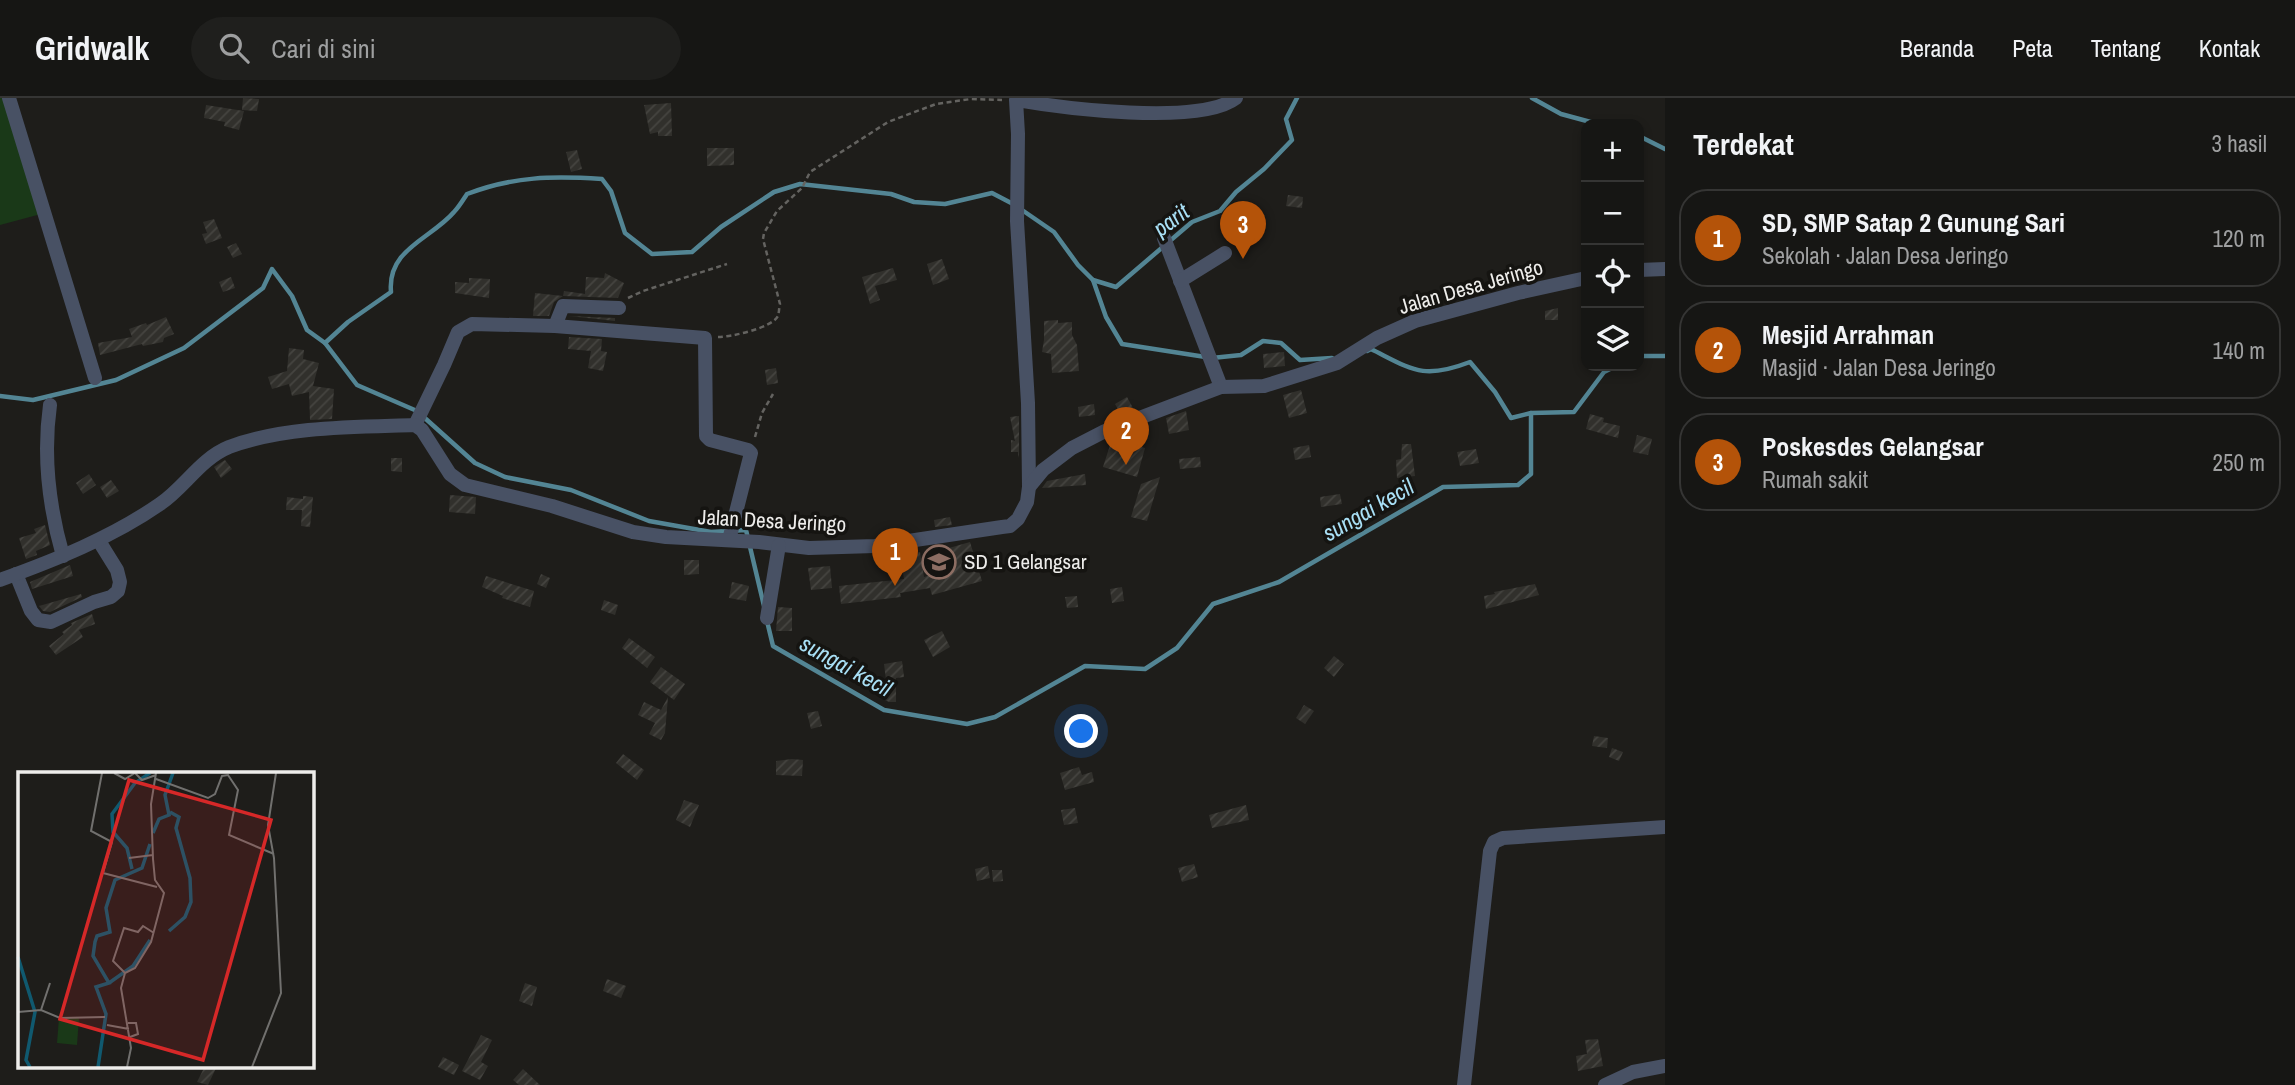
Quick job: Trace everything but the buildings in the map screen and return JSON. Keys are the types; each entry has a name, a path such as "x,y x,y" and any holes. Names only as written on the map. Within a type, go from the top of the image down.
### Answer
{"street":[{"path":"9,98 96,377"},
{"path":"1029,487 1028,403 1017,221 1016,100 1064,108 1161,113 1206,108 1236,98"},
{"path":"1164,238 1221,387"},
{"path":"1180,281 1225,253"},
{"path":"1644,270 1665,269"},
{"name":"Jalan Desa Jeringo","path":"415,425 422,430 450,474 465,485 552,506 633,532 666,537 732,535 759,542 809,548 876,546 1010,526 1023,512 1029,487 1054,460 1082,442 1134,419 1221,387 1264,386 1338,363 1377,338 1415,321 1517,293 1581,279"},
{"path":"555,326 563,306 619,308"},
{"path":"0,580 99,541 159,505 177,491 210,457 230,447 268,436 315,430 415,425 458,332 472,324 555,326 705,338 706,436 710,440 748,450 752,458 732,535"},
{"path":"50,405 47,429 49,489 63,556"},
{"path":"16,574 31,611 38,620 51,622 111,597 118,591 120,582 117,570 99,541"},
{"path":"767,618 779,545"},
{"path":"1464,1085 1490,851 1493,844 1503,838 1665,827"},
{"path":"1605,1085 1633,1072 1665,1066"}],"path":[{"path":"705,338 731,337 772,323 778,315 780,304 764,247 764,233 777,211 802,188 810,172 888,122 936,104 971,99 1016,100"},
{"path":"619,308 635,293 727,264"},
{"path":"748,450 762,413 773,394"}],"green space":[{"path":"0,98 8,98 41,214 0,225"}],"waterway":[{"name":"parit","path":"1093,280 1116,287 1192,222 1220,211 1236,192 1264,169 1292,140 1286,119 1297,98"},
{"name":"parit","path":"1532,98 1561,114 1581,119"},
{"name":"parit","path":"1644,138 1665,149"},
{"path":"0,396 33,400 116,380 184,348 263,288 272,269 292,296 307,330 325,343 348,322 391,292 392,277 403,255 445,221 467,194 501,184 550,178 602,179 611,191 625,233 652,254 692,252 721,227 774,192 800,184 891,194 914,202 945,204 992,193 1015,205"},
{"path":"1022,210 1054,232 1078,265 1093,280 1106,317 1122,344 1212,358 1241,355 1263,341 1281,343 1300,360 1332,358"},
{"name":"sungai kecil","path":"325,343 357,385 417,411 475,463 505,477 571,490 649,521 711,532 746,530 764,606"},
{"path":"1367,351 1371,349 1419,370 1441,371 1470,362 1495,392 1511,418 1531,413 1574,412 1606,371"},
{"path":"1644,356 1665,356"},
{"name":"sungai kecil","path":"767,621 773,646 884,710 967,724 995,717 1085,666 1145,669 1177,648 1213,604 1279,582 1443,487 1518,485 1531,474 1531,413"}],"place":[{"name":"Poskesdes Gelangsar","path":"1243,259"},
{"name":"Mesjid Arrahman","path":"1126,465"},
{"name":"SD 1 Gelangsar","path":"939,562"},
{"name":"SD, SMP Satap 2 Gunung Sari","path":"895,586"}]}
